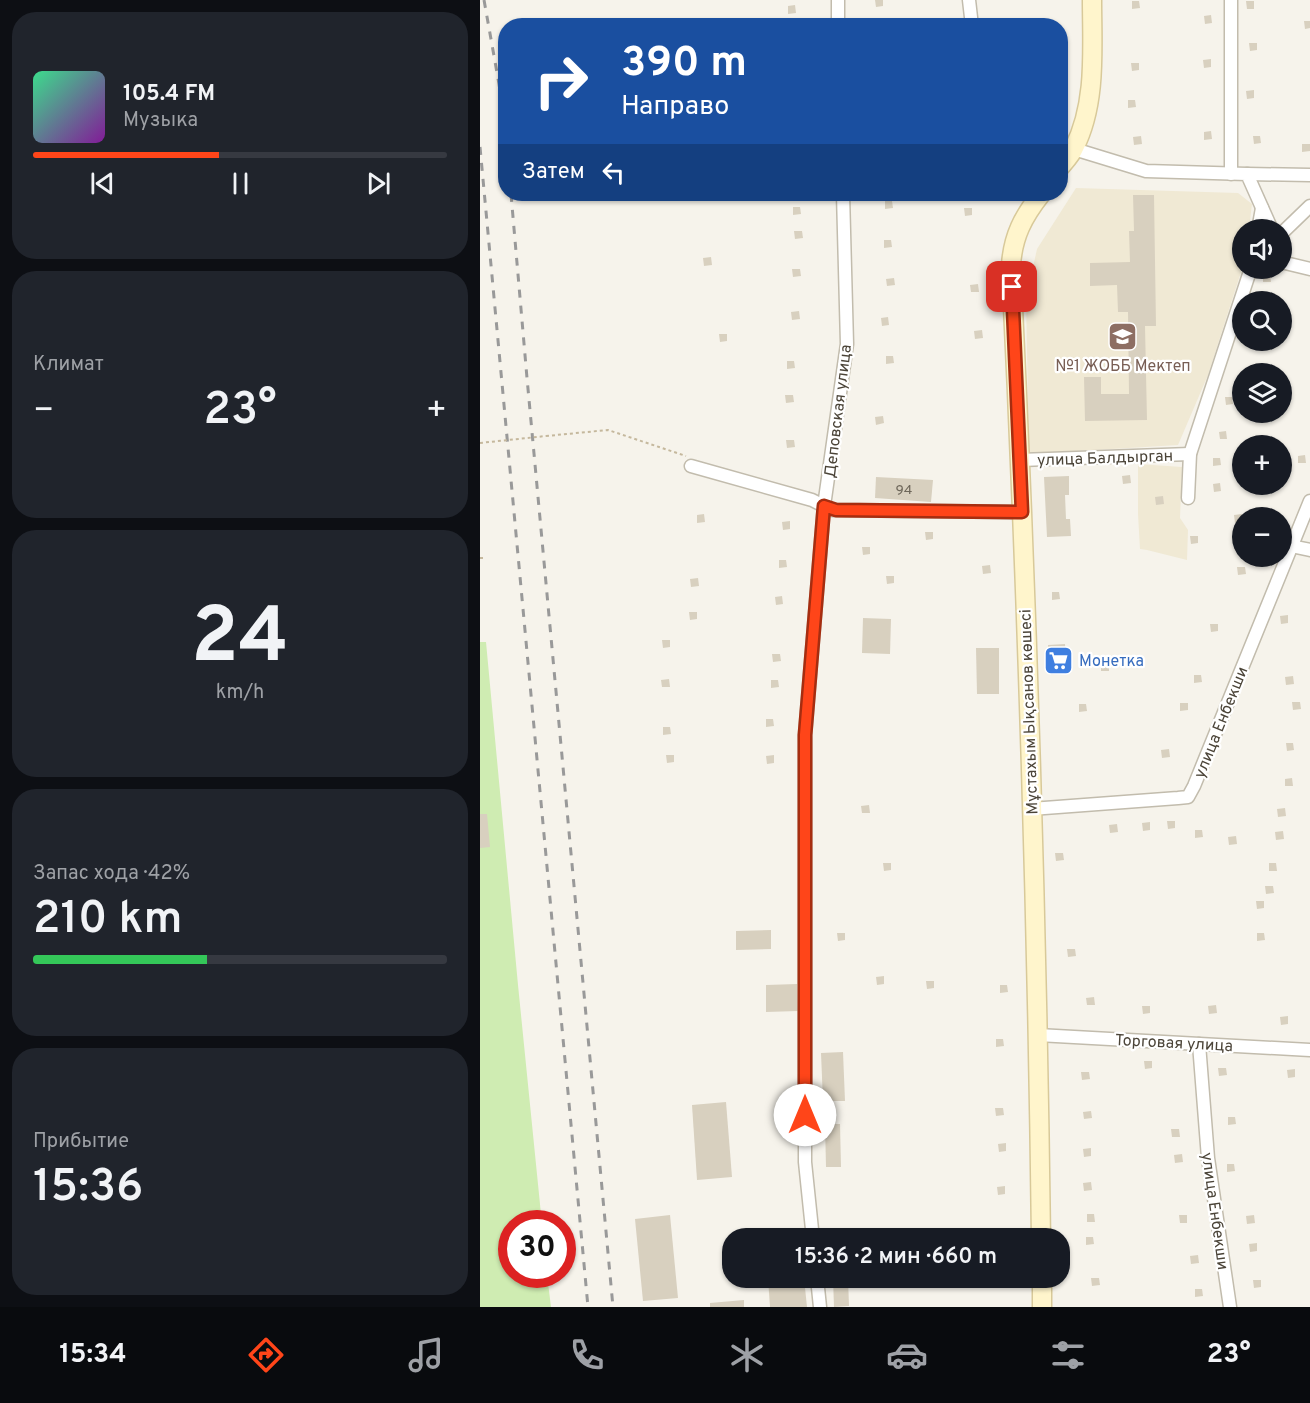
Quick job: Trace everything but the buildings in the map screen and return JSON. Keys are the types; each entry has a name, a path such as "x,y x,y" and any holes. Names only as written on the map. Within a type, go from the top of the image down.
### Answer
{"main road":[{"path":"1068,157 1074,149 1083,126 1089,95 1092,70 1092,0"},
{"name":"Мұстахым Ықсанов көшесі","path":"1036,201 1020,225 1012,250 1011,266 1022,512 1038,1035 1041,1228"},
{"path":"1042,1288 1042,1307"}],"street":[{"path":"838,0 838,18"},
{"path":"969,0 971,18"},
{"path":"1231,0 1232,174"},
{"path":"1074,149 1146,171 1310,175"},
{"path":"1247,174 1267,219"},
{"name":"Деповская улица","path":"812,1228 805,1162 805,735 824,506 847,344 843,201"},
{"path":"1292,223 1310,206"},
{"path":"1260,219 1262,207"},
{"path":"1292,264 1310,268"},
{"name":"улица Балдырган","path":"1188,498 1190,454 1247,279"},
{"name":"улица Балдырган","path":"1020,460 1190,454"},
{"path":"694,466 812,500 836,510 1022,512"},
{"name":"улица Енбекши","path":"1292,544 1310,501"},
{"path":"1292,546 1310,550"},
{"name":"улица Енбекши","path":"1031,809 1188,796 1283,567"},
{"name":"Торговая улица","path":"1038,1035 1310,1050"},
{"name":"улица Енбекши","path":"1199,1044 1208,1158 1230,1307"},
{"path":"818,1288 820,1307"}],"path":[{"path":"480,443 608,430 684,455 692,459 694,466"}],"shaded area":[{"name":"№1 ЖОББ Мектеп","path":"1076,188 1238,193 1252,204 1250,219 1232,219 1232,279 1239,279 1235,291 1232,291 1232,300 1208,375 1178,445 1029,454 1026,299 1037,249"},
{"path":"1138,464 1182,467 1180,518 1188,530 1187,560 1140,549"}],"green space":[{"path":"480,642 486,642 541,1210 498,1210 498,1288 549,1288 551,1307 480,1307"}],"railway":[{"path":"484,0 498,78"},
{"path":"480,147 588,1307"},
{"path":"512,201 613,1307"}],"place":[{"name":"№1 ЖОББ Мектеп","path":"1123,337"},
{"name":"Монетка","path":"1058,660"}],"route":[{"path":"805,1115 805,735 824,506 836,510 1022,512 1012,287"}]}
